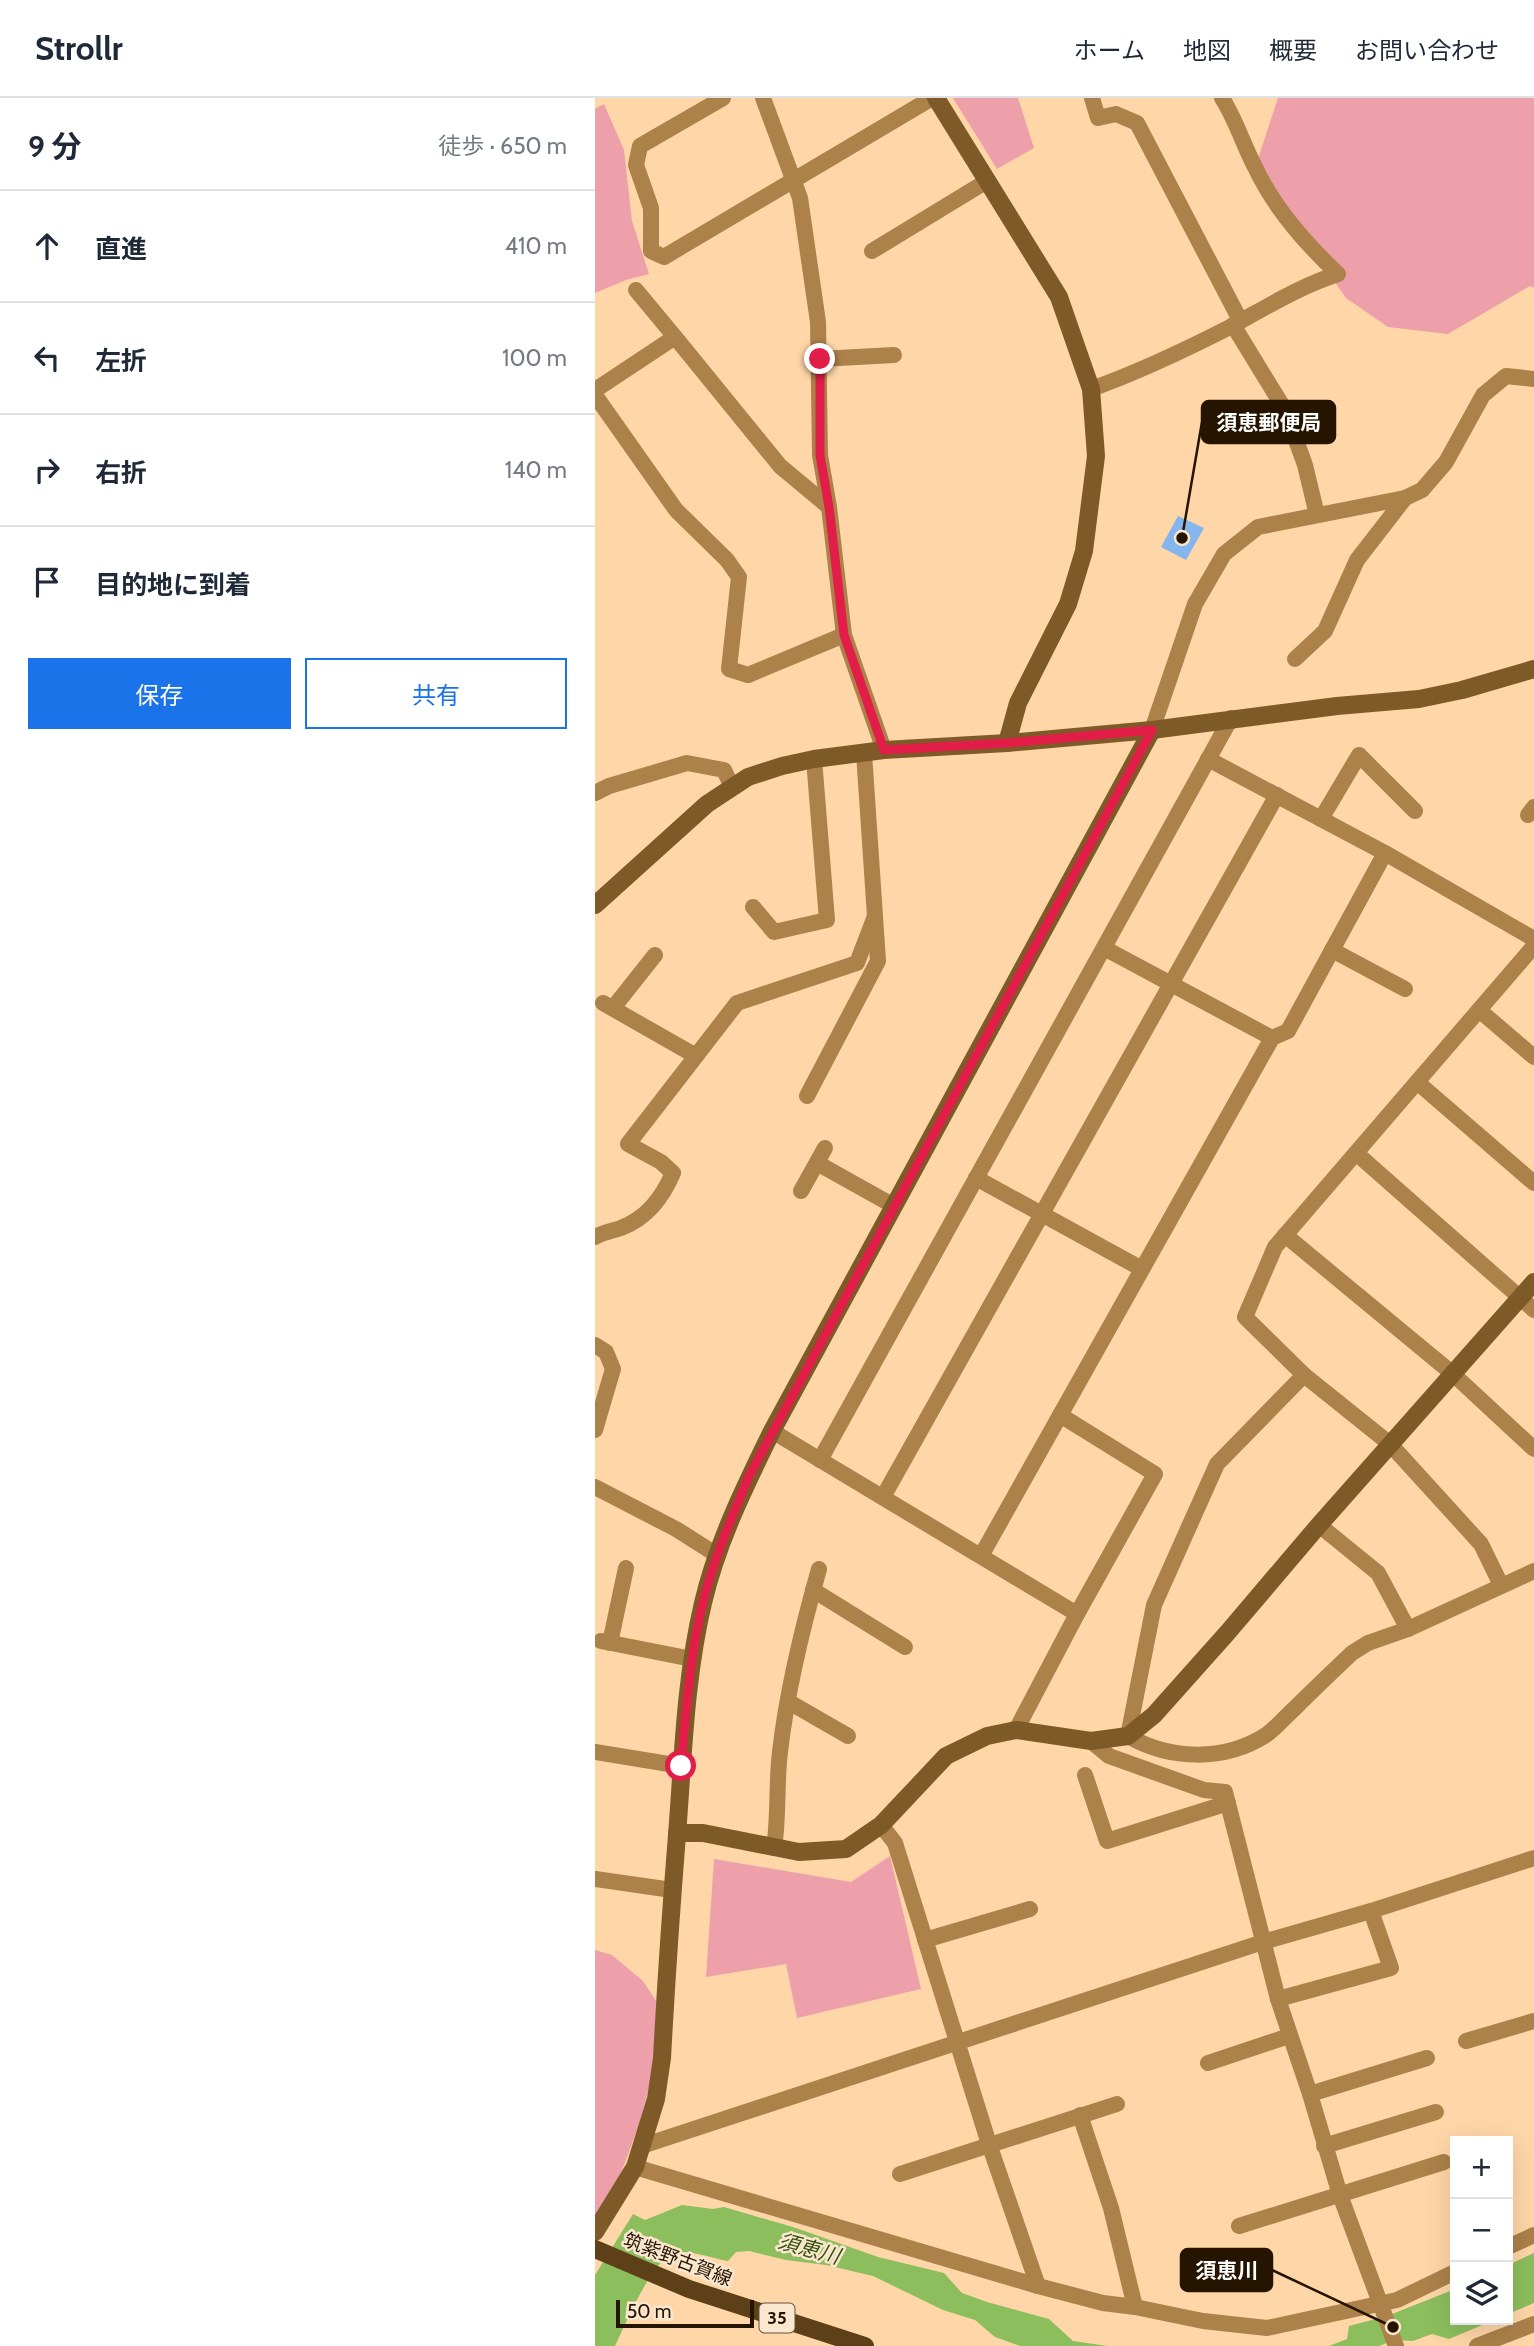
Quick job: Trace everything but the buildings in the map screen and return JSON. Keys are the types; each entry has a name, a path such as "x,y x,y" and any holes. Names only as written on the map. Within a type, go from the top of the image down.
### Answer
{"main road":[{"name":"筑紫野古賀線","path":"595,2249 689,2289 865,2346"}],"street":[{"path":"723,98 640,146 636,165 651,208 651,251 664,257 934,98 1059,297 1091,389 1096,456 1084,551 1068,604 1018,703 1007,743"},
{"path":"763,98 800,198 818,322 820,455 844,635 884,750"},
{"path":"1093,98 1098,118 1116,114 1137,123 1237,323 1285,410 1305,465 1317,515"},
{"path":"1091,389 1128,376 1321,279 1338,274 1311,249 1277,205 1255,168 1236,120 1222,98"},
{"path":"872,251 987,181"},
{"path":"636,290 780,466 829,507"},
{"path":"675,337 595,392 676,510 727,560 739,577 729,669 748,676 844,635"},
{"path":"820,359 894,355"},
{"path":"595,2232 635,2166 656,2099 662,2058 681,1766 692,1659 703,1601 717,1555 749,1476 1152,730 1195,604 1224,554 1258,527 1405,498 1422,490 1446,462 1483,395 1506,376 1534,379"},
{"path":"1295,659 1325,631 1357,560 1405,498"},
{"path":"595,905 707,804 748,777 782,766 864,752 1152,730 1337,705 1419,699 1532,673"},
{"path":"820,1460 1231,718"},
{"path":"807,1096 878,961 864,752"},
{"path":"1321,819 1359,755 1415,811"},
{"path":"753,907 774,932 827,920 814,759"},
{"path":"1208,759 1385,853 1534,939"},
{"path":"595,793 609,786 687,763 724,770 732,787"},
{"path":"883,1497 1276,795"},
{"path":"981,1556 1272,1038 1288,1031 1385,853"},
{"path":"595,1237 637,1219 656,1204 664,1193 673,1174 661,1162 628,1144 737,1003 857,963 875,916"},
{"path":"1501,1585 1481,1544 1390,1444 1304,1374 1245,1317 1275,1247 1534,946"},
{"path":"1104,947 1272,1038"},
{"path":"1332,950 1405,989"},
{"path":"655,955 601,1005 696,1056"},
{"path":"1479,1010 1534,1057"},
{"path":"1417,1082 1534,1183"},
{"path":"801,1191 825,1148"},
{"path":"1356,1153 1534,1310"},
{"path":"817,1163 894,1206"},
{"path":"976,1178 1142,1269"},
{"path":"1285,1235 1453,1374 1534,1449"},
{"path":"677,1833 703,1833 799,1852 846,1849 881,1825 946,1756 987,1736 1016,1730 1091,1741 1128,1735 1154,1715 1534,1282"},
{"path":"595,1345 606,1352 613,1369 595,1430"},
{"path":"1128,1735 1154,1605 1217,1464 1304,1374"},
{"path":"1016,1730 1155,1474 1060,1415"},
{"path":"772,1431 1077,1614"},
{"path":"595,1487 677,1529 717,1555"},
{"path":"1318,1525 1378,1573 1408,1629"},
{"path":"627,1568 606,1642 692,1659"},
{"path":"774,1848 778,1827 779,1754 796,1655 819,1569"},
{"path":"1128,1735 1149,1748 1182,1755 1205,1755 1234,1749 1267,1734 1352,1653 1368,1643 1408,1629 1534,1571"},
{"path":"813,1590 905,1647"},
{"path":"789,1702 848,1736"},
{"path":"1091,1741 1109,1756 1205,1790 1225,1792 1289,2036 1310,2094 1339,2195 1396,2346"},
{"path":"595,1752 681,1766"},
{"path":"1085,1775 1107,1841 1228,1803"},
{"path":"881,1825 895,1843 989,2144 1038,2286"},
{"path":"642,2146 1263,1942 1371,1911 1534,1858"},
{"path":"595,1879 672,1891"},
{"path":"925,1940 1030,1909"},
{"path":"1278,1999 1391,1968 1371,1911"},
{"path":"1467,2041 1534,2021"},
{"path":"1208,2063 1289,2036"},
{"path":"1310,2094 1427,2058"},
{"path":"900,2174 1117,2104"},
{"path":"1324,2147 1436,2112"},
{"path":"1080,2115 1111,2208 1135,2307"},
{"path":"1239,2227 1444,2162"},
{"path":"635,2166 1038,2286 1104,2303 1203,2321 1267,2328 1382,2307 1450,2274"},
{"path":"1513,2245 1534,2235"},
{"path":"1477,2346 1534,2324"}],"shaded area":[{"path":"953,98 1018,98 1034,148 997,169"},
{"path":"1278,98 1534,98 1534,288 1530,286 1448,334 1388,327 1346,298 1255,168"},
{"path":"604,104 624,150 632,221 649,274 595,293 595,109"},
{"path":"890,1856 921,1989 797,2018 786,1964 706,1977 714,1859 851,1882"},
{"path":"595,1950 612,1955 643,1981 657,2002 655,2066 639,2125 611,2200 595,2222"}],"water":[{"path":"682,2205 713,2209 724,2207 796,2228 878,2257 944,2273 962,2293 1049,2319 1073,2341 1108,2346 1020,2346 995,2337 975,2320 943,2310 873,2276 749,2251 736,2252 728,2261 684,2252 669,2256 659,2264 641,2292 615,2346 595,2346 595,2275 633,2214 645,2220"},
{"path":"1534,2253 1534,2303 1513,2312 1513,2263"},
{"path":"1450,2291 1450,2325 1482,2325 1449,2339 1432,2334 1413,2341 1395,2340 1379,2346 1329,2346 1347,2339 1349,2326 1387,2316"}],"place":[{"name":"須恵郵便局","path":"1182,538"},
{"name":"須恵川","path":"1393,2327"}],"route":[{"path":"681,1766 692,1659 703,1601 717,1555 749,1476 1152,730 1007,743 884,750 844,635 820,455 820,359"}]}
